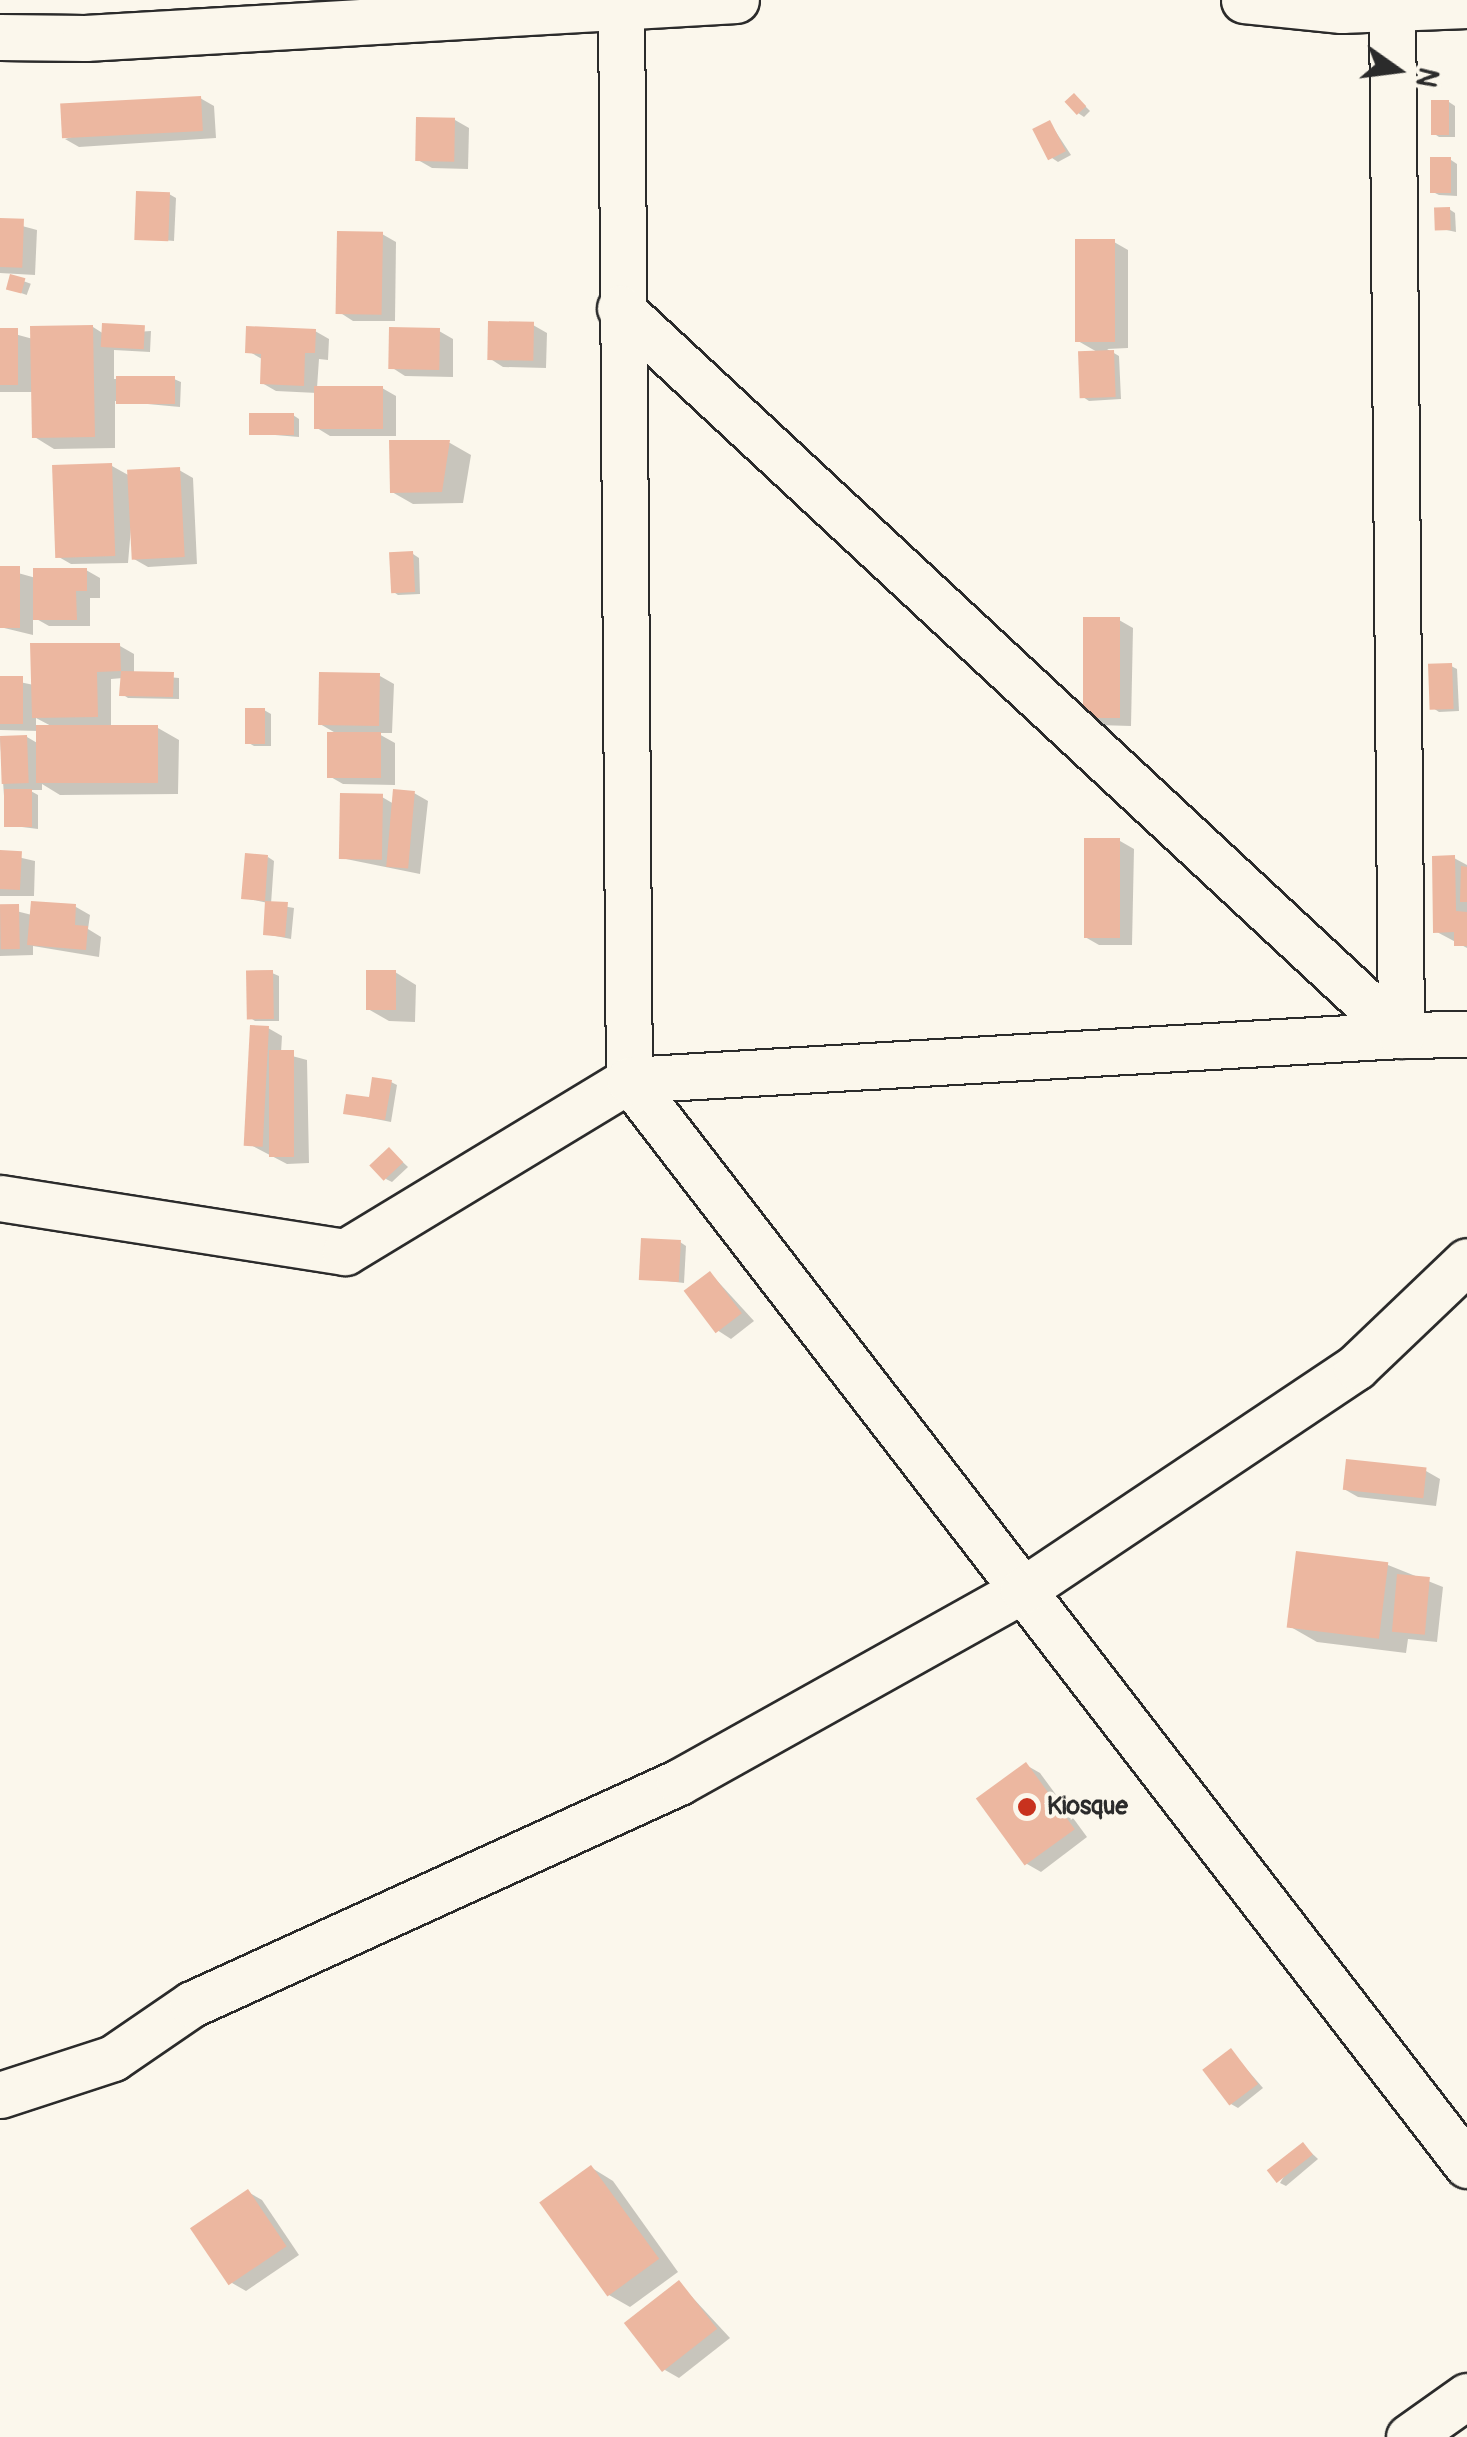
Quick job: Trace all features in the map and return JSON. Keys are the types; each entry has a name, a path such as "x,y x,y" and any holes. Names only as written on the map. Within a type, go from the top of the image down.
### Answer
{"street":[{"path":"0,36 213,14 736,0"},
{"path":"1244,0 1467,6"},
{"path":"621,4 620,308 629,1080 1467,2165"},
{"path":"1392,5 1401,1035"},
{"path":"620,308 1401,1035"},
{"path":"0,1198 345,1252 629,1080 1467,1034"},
{"path":"0,2094 113,2058 192,2004 679,1782 1023,1590 1356,1367 1467,1261"},
{"path":"1409,2437 1467,2396"}],"building":[{"path":"1074,93 1086,106 1077,115 1064,102"},
{"path":"201,96 203,131 62,138 60,103"},
{"path":"1431,100 1449,100 1449,135 1431,135"},
{"path":"416,117 455,118 454,162 415,161"},
{"path":"1050,120 1066,151 1048,160 1032,129"},
{"path":"1430,157 1451,157 1451,193 1430,193"},
{"path":"136,191 170,192 168,241 134,240"},
{"path":"1450,207 1451,230 1435,231 1434,208"},
{"path":"0,218 24,219 22,268 0,267"},
{"path":"337,231 383,232 382,315 336,314"},
{"path":"1075,239 1115,239 1115,342 1075,342"},
{"path":"10,274 25,278 21,294 6,289"},
{"path":"488,321 534,322 533,361 487,360"},
{"path":"102,323 145,325 144,349 101,347"},
{"path":"93,325 95,437 32,438 30,326"},
{"path":"246,326 316,329 315,353 305,353 304,386 260,384 261,354 245,353"},
{"path":"389,327 440,328 439,370 388,369"},
{"path":"0,328 18,328 18,385 0,385"},
{"path":"1114,350 1116,397 1080,398 1078,351"},
{"path":"116,376 175,376 175,404 116,404"},
{"path":"314,386 383,386 383,429 314,429"},
{"path":"249,413 294,413 294,435 249,435"},
{"path":"389,440 450,440 442,492 390,493"},
{"path":"112,463 115,556 55,558 52,465"},
{"path":"180,467 185,557 132,560 127,470"},
{"path":"413,551 415,592 391,593 389,552"},
{"path":"0,566 20,566 20,628 0,628"},
{"path":"33,568 87,568 87,591 76,591 77,620 33,620"},
{"path":"1083,617 1120,617 1120,718 1083,718"},
{"path":"30,643 120,643 121,671 97,672 98,717 32,718"},
{"path":"1452,663 1454,709 1430,710 1428,664"},
{"path":"121,671 174,672 173,697 119,696"},
{"path":"319,672 380,673 379,726 318,725"},
{"path":"0,676 23,676 23,724 0,724"},
{"path":"245,708 265,708 265,744 245,744"},
{"path":"36,725 158,725 158,783 36,783"},
{"path":"327,732 381,732 381,778 327,778"},
{"path":"27,735 29,783 2,784 0,736"},
{"path":"4,789 32,789 32,827 4,827"},
{"path":"393,789 415,791 408,869 386,867"},
{"path":"340,793 383,794 382,860 339,859"},
{"path":"1084,838 1120,838 1120,938 1084,938"},
{"path":"0,850 22,851 20,890 0,889"},
{"path":"245,853 268,855 265,901 241,899"},
{"path":"1455,855 1456,911 1467,912 1467,946 1454,946 1454,932 1433,933 1432,856"},
{"path":"1461,866 1467,867 1467,902 1460,902"},
{"path":"31,901 76,904 75,925 88,926 86,950 27,945"},
{"path":"265,901 288,902 285,937 263,935"},
{"path":"0,904 19,904 20,949 1,949"},
{"path":"246,970 273,970 274,1019 247,1019"},
{"path":"366,970 396,970 396,1010 366,1010"},
{"path":"250,1025 269,1026 263,1147 244,1146"},
{"path":"269,1050 294,1050 294,1157 269,1157"},
{"path":"372,1077 392,1080 385,1120 343,1114 346,1094 369,1097"},
{"path":"389,1147 403,1162 384,1181 369,1165"},
{"path":"641,1238 681,1240 679,1282 639,1280"},
{"path":"710,1271 742,1313 716,1333 684,1291"},
{"path":"1346,1459 1427,1467 1423,1498 1343,1490"},
{"path":"1296,1551 1388,1562 1379,1639 1287,1627"},
{"path":"1397,1574 1430,1577 1425,1635 1392,1632"},
{"path":"1026,1762 1075,1829 1025,1866 976,1798"},
{"path":"1231,2048 1258,2084 1229,2106 1202,2070"},
{"path":"1303,2142 1313,2155 1277,2183 1267,2170"},
{"path":"591,2165 659,2259 607,2296 539,2203"},
{"path":"248,2189 287,2246 229,2285 190,2228"},
{"path":"679,2280 717,2329 662,2372 624,2323"}],"place":[{"name":"Kiosque","path":"1027,1807"}]}
